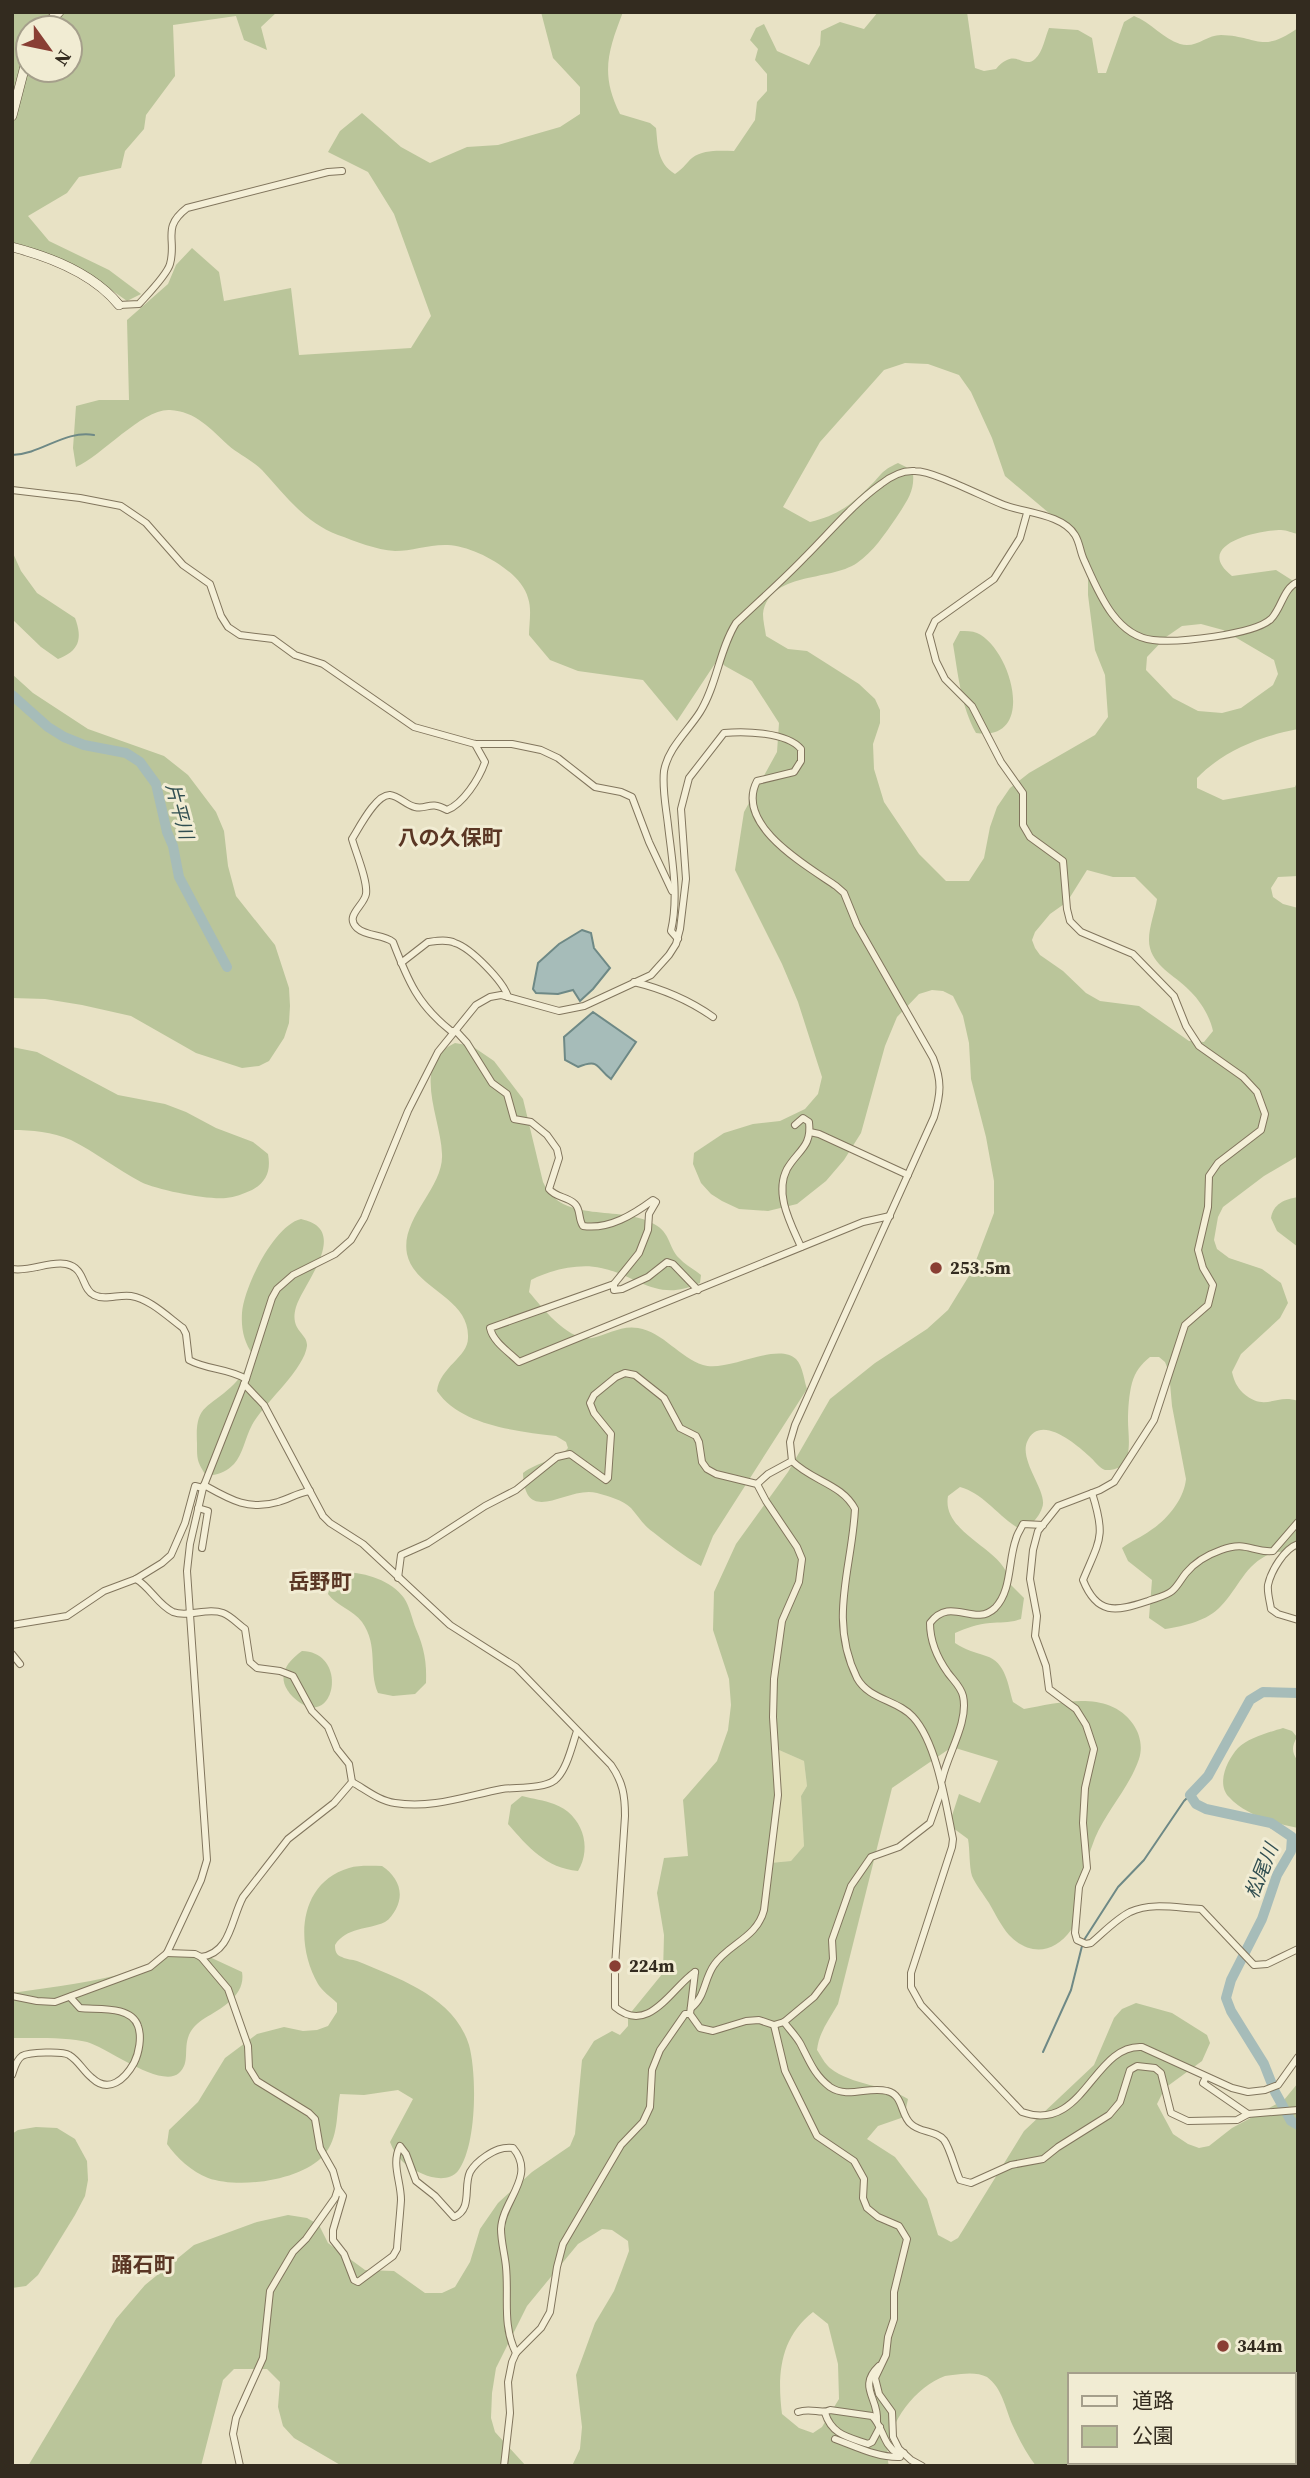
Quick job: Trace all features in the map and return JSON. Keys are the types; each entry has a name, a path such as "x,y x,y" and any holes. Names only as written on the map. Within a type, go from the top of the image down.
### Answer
{"street":[{"path":"12,116 20,84"},
{"path":"12,247 40,254 62,264 101,286 120,305 139,304 170,265 170,229 177,216 187,208 328,172 342,171"},
{"path":"678,939 671,931 676,909 664,791 664,771 669,756 700,711 728,636 736,623 881,483 899,473 920,471 1067,526 1076,536 1083,558 1112,613 1125,629 1139,638 1180,640 1212,637 1254,628 1271,618 1290,586 1298,582"},
{"path":"12,490 121,506 146,523 183,565 210,584 228,627 240,635 273,639 295,655 323,664 414,727 475,744 512,744 541,750 558,758 595,787 632,797 649,842 675,896"},
{"path":"1027,513 1020,538 994,579 935,621 929,634 936,662 945,680 972,706 1001,762 1023,793 1023,825 1030,837 1063,861 1070,921 1082,932 1133,954 1174,996 1186,1026 1199,1046 1242,1077 1257,1093 1265,1115 1261,1130 1219,1163 1209,1176 1208,1207 1198,1250 1203,1268 1213,1285 1208,1306 1185,1325 1154,1420 1114,1482 1058,1506 1038,1531 1033,1550 1030,1579 1037,1616 1035,1636 1046,1666 1049,1689 1076,1709 1086,1725 1094,1749 1085,1788 1083,1823 1087,1868 1079,1887 1075,1933 1077,1940 1086,1944 1091,1943 1129,1913 1150,1906 1201,1909 1254,1965 1267,1964 1298,1949"},
{"path":"12,1996 55,2002 150,1967 167,1953 201,1880 207,1860 187,1571 204,1486 277,1289 293,1275 335,1254 351,1240 364,1218 408,1111 438,1052 469,1013 483,1001 501,995 559,1011 584,1006 651,975 662,964 678,939 685,879 681,809 689,778 724,733 790,739 799,746 802,755 794,772 757,782 753,790 761,826 783,849 844,893 857,925 939,1072 941,1092 934,1117 795,1425 790,1442 792,1461 814,1478 844,1493 855,1509 841,1610 850,1658 858,1679 866,1689 914,1719 923,1732 942,1784 952,1847 911,1973 911,1987 921,2005 1022,2112 1035,2117 1058,2113 1084,2090 1120,2051 1131,2046 1142,2047 1206,2077 1248,2092 1265,2090 1283,2080 1298,2057"},
{"path":"475,744 485,762 481,773 455,807 447,810 431,804 418,808 390,795 383,796 376,802 352,839 366,891 363,902 353,916 353,922 358,929 393,942 426,1010 467,1042 492,1083 507,1094 514,1119 531,1122 547,1135 557,1149 559,1158 550,1189 554,1196 574,1203 583,1226 592,1228 624,1219 653,1200 656,1202 649,1213 648,1230 639,1253 614,1284 490,1328 491,1334 519,1362 863,1222 890,1216"},
{"path":"401,963 428,942 457,943 506,988 508,997"},
{"path":"634,982 659,988 692,1003 713,1017"},
{"path":"795,1125 806,1119 809,1122 810,1139 787,1169 783,1184 786,1212 801,1247"},
{"path":"810,1132 908,1175"},
{"path":"614,1284 614,1290 622,1289 648,1277 667,1262 673,1264 698,1290"},
{"path":"12,1269 30,1270 48,1265 68,1264 80,1272 88,1292 95,1297 136,1297 183,1328 189,1360 199,1366 234,1372 264,1405 323,1516 363,1544 450,1625 516,1667 611,1765 620,1778 625,1794 615,2007 636,2016 656,2008 695,1972 691,2011 700,2028 713,2031 746,2021 759,2020 774,2025 783,2022 814,1997 827,1980 833,1959 832,1940 851,1886 864,1863 877,1854 899,1847 930,1823 948,1756 958,1738 964,1697 959,1686 946,1671 933,1645 930,1623 936,1615 946,1610 971,1615 997,1607 1003,1597 1016,1539 1023,1524 1043,1525"},
{"path":"398,1578 401,1555 428,1543 485,1506 516,1490 557,1458 570,1454 606,1480 611,1434 594,1413 590,1403 594,1395 625,1373 635,1375 664,1398 680,1428 696,1436 702,1462 707,1469 716,1474 757,1484 802,1559 799,1582 782,1621 774,1679 773,1717 778,1795 761,1920 751,1933 714,1964 699,2003 675,2025 652,2070 650,2107 643,2122 621,2145 563,2244 550,2312 541,2328 516,2353 508,2382 510,2413 504,2466"},
{"path":"757,1484 768,1474 792,1461"},
{"path":"12,1625 67,1616 104,1591 136,1579 162,1563 171,1555 185,1523 195,1486 204,1486 235,1502 263,1505 310,1491"},
{"path":"1091,1493 1100,1520 1101,1536 1083,1580 1090,1596 1100,1605 1115,1610 1174,1590 1199,1560 1223,1549 1244,1544 1264,1552 1273,1550 1298,1522"},
{"path":"198,1508 208,1511 202,1548"},
{"path":"1298,1544 1281,1557 1268,1585 1271,1609 1298,1620"},
{"path":"136,1579 144,1584 163,1606 172,1611 225,1613 245,1629 250,1662 257,1668 293,1676 312,1711 328,1727 337,1749 349,1764 352,1782 382,1800 414,1805 457,1801 500,1790 552,1782 560,1774 577,1731"},
{"path":"12,1654 20,1664"},
{"path":"201,1957 212,1956 229,1935 237,1907 243,1897 288,1839 334,1803 352,1782"},
{"path":"167,1953 195,1954 201,1957 228,1989 248,2046 252,2075 315,2119 320,2148 333,2171 338,2189 344,2196 333,2230 333,2240 344,2254 354,2280 358,2282 393,2256 397,2249 401,2196 396,2161 400,2146 416,2180 454,2217 460,2214 466,2205 468,2178 477,2163 497,2149 513,2148 522,2163 519,2185 501,2229 506,2265 506,2328 516,2353"},
{"path":"12,2075 22,2056 33,2053 66,2053 79,2062 98,2084 111,2085 126,2076 136,2057 140,2040 140,2029 136,2021 122,2012 79,2008 70,1997"},
{"path":"783,2022 799,2042 808,2064 822,2081 833,2089 853,2093 881,2090 891,2092 898,2098 909,2123 919,2130 944,2139 960,2180 971,2183 1011,2165 1044,2159 1109,2115 1120,2102 1130,2070 1137,2066 1155,2068 1161,2073 1171,2113 1188,2121 1237,2120 1248,2114 1298,2110"},
{"path":"774,2025 785,2071 817,2136 854,2161 864,2179 863,2198 867,2208 878,2217 899,2226 907,2239 894,2292 894,2319 876,2378 879,2394 892,2413 893,2437 904,2453 922,2466"},
{"path":"1206,2077 1203,2083 1248,2114"},
{"path":"240,2466 233,2434 236,2418 263,2358 270,2291 293,2252 306,2239 335,2198 338,2189"},
{"path":"825,2413 836,2432 868,2444 872,2442 878,2424 868,2384 872,2372 883,2362"},
{"path":"798,2412 808,2408 825,2413 830,2410 872,2416 886,2444 898,2454 904,2453"},
{"path":"835,2439 892,2457 901,2457 904,2453"}],"green space":[{"path":"12,12 277,12 261,27 267,50 244,40 236,16 173,25 175,76 146,115 144,129 125,151 121,168 79,177 67,193 28,216 49,241 109,270 141,294 127,301 72,266 12,242"},
{"path":"541,12 623,12 608,63 614,100 620,114 650,123 656,128 662,159 675,174 692,158 702,153 734,151 755,120 757,102 767,91 767,74 755,60 758,49 750,40 756,28 764,24 777,51 809,65 820,45 821,31 840,22 864,29 878,12 967,12 975,68 984,71 996,69 1009,59 1031,62 1040,52 1049,28 1078,30 1092,38 1098,73 1106,73 1124,22 1134,16 1168,38 1186,45 1221,35 1267,42 1286,36 1298,28 1298,534 1281,530 1245,536 1224,548 1220,556 1222,565 1232,576 1276,570 1298,584 1298,729 1257,740 1231,752 1197,778 1197,788 1223,800 1295,787 1298,780 1298,876 1278,877 1271,888 1273,897 1283,904 1298,908 1298,1156 1264,1176 1223,1207 1218,1217 1214,1240 1217,1249 1229,1258 1262,1269 1281,1283 1288,1303 1280,1318 1241,1354 1232,1372 1239,1388 1251,1399 1258,1402 1283,1399 1298,1401 1298,1550 1273,1553 1261,1558 1248,1570 1221,1606 1202,1619 1165,1629 1149,1618 1152,1580 1128,1561 1122,1548 1148,1532 1169,1514 1179,1501 1186,1479 1172,1406 1169,1372 1165,1362 1159,1357 1150,1357 1133,1379 1128,1407 1129,1448 1121,1466 1105,1470 1083,1450 1057,1433 1040,1430 1033,1434 1027,1442 1027,1459 1043,1502 1040,1513 1030,1526 1018,1528 983,1499 960,1487 948,1496 949,1510 954,1521 998,1561 1010,1584 1024,1598 1021,1619 963,1629 955,1633 955,1643 998,1663 1005,1675 1013,1702 1024,1709 1082,1701 1097,1702 1123,1713 1137,1732 1141,1745 1140,1754 1130,1780 1095,1838 1081,1884 1074,1925 1064,1938 1049,1948 1033,1949 1025,1946 1006,1931 972,1876 968,1839 949,1825 959,1794 980,1803 998,1761 952,1747 892,1788 838,2004 822,2032 817,2050 828,2066 839,2074 908,2099 904,2117 878,2126 867,2139 895,2157 927,2199 938,2235 951,2242 958,2238 1024,2131 1094,2065 1114,2018 1122,2009 1136,2003 1172,2013 1207,2035 1210,2043 1202,2061 1165,2088 1157,2104 1173,2134 1188,2144 1199,2148 1209,2146 1232,2128 1284,2100 1298,2083 1298,2464 1294,2466 1231,2464 1296,2464 1296,2373 1068,2373 1068,2464 1099,2464 1098,2466 1036,2466 1017,2435 992,2381 971,2373 945,2376 921,2390 911,2401 894,2426 889,2440 889,2466 572,2466 580,2449 582,2427 576,2375 595,2323 614,2291 629,2251 628,2241 612,2230 602,2229 578,2244 527,2306 496,2368 491,2418 495,2432 526,2466 342,2466 294,2438 283,2426 278,2407 280,2382 267,2369 234,2369 223,2380 201,2466 28,2466 116,2319 145,2285 194,2245 257,2222 288,2215 307,2218 319,2225 328,2243 365,2270 394,2271 425,2293 442,2293 455,2287 470,2262 480,2229 498,2203 532,2172 570,2146 575,2134 582,2060 594,2041 612,2031 620,2035 628,2026 628,2016 663,1973 664,1935 657,1893 664,1858 688,1856 683,1800 717,1761 728,1730 731,1705 729,1679 713,1630 714,1592 736,1544 788,1472 830,1399 875,1363 927,1329 948,1310 972,1271 994,1213 994,1181 971,1079 969,1043 963,1016 953,996 943,991 932,990 919,994 897,1017 885,1046 861,1133 844,1160 826,1181 797,1204 768,1211 739,1209 711,1194 701,1183 693,1164 694,1153 724,1133 753,1124 780,1121 805,1109 818,1094 822,1077 798,1002 735,870 744,812 777,752 779,723 752,681 718,659 677,721 643,680 578,671 550,660 529,635 530,607 524,588 516,578 495,562 459,546 395,551 380,549 326,530 296,507 258,466 202,422 179,411 159,411 148,416 76,467 73,448 76,406 99,400 129,400 127,320 168,284 176,265 192,248 219,272 224,301 291,288 299,355 411,348 431,316 394,214 368,172 328,152 340,131 362,113 401,147 430,163 467,147 498,145 560,127 580,114 580,87 553,58","holes":["905,363 928,364 959,375 971,392 992,438 1005,476 1062,524 1078,545 1088,564 1088,595 1095,650 1105,675 1108,717 1095,735 1029,773 1010,788 997,807 984,858 969,881 946,881 919,854 884,802 874,769 873,744 880,723 880,710 875,699 859,684 807,651 788,649 766,636 764,625 763,614 768,600 776,591 788,584 845,569 857,563 878,542 909,498 913,474 898,463 884,471 848,506 827,517 810,522 783,507 820,442 884,370","1201,624 1223,630 1274,660 1278,674 1273,685 1241,708 1222,713 1198,711 1173,698 1146,670 1147,657 1166,637 1182,626","1087,870 1113,877 1135,877 1157,899 1150,930 1150,948 1162,967 1186,987 1205,1010 1213,1031 1204,1042 1189,1041 1139,1006 1100,1001 1086,993 1035,948 1032,940 1035,932 1050,914 1067,902","779,1750 804,1761 807,1786 801,1796 804,1846 791,1861 770,1863","813,2312 828,2324 838,2364 839,2399 822,2427 813,2433 799,2428 782,2414 780,2385 783,2358 787,2345 802,2322"]},
{"path":"12,551 21,571 37,593 75,618 79,638 75,648 65,656 58,659 12,619"},
{"path":"960,631 977,633 989,642 1000,656 1008,674 1013,709 1007,723 995,732 976,733 967,712 953,644"},
{"path":"12,674 33,693 88,729 164,756 188,775 216,812 224,831 228,866 236,896 275,945 289,988 289,1023 284,1038 269,1061 259,1066 242,1068 196,1053 131,1016 45,999 12,998"},
{"path":"455,1043 472,1046 494,1061 523,1099 543,1182 552,1195 563,1204 577,1209 625,1215 654,1224 664,1232 679,1258 701,1275 700,1283 672,1290 649,1286 601,1268 574,1267 547,1273 531,1280 529,1292 556,1322 583,1338 626,1328 647,1330 703,1365 725,1365 777,1353 788,1354 796,1359 800,1366 807,1389 713,1536 701,1566 650,1530 631,1508 615,1499 585,1492 549,1501 531,1499 526,1490 523,1473 564,1452 568,1448 566,1442 556,1436 508,1429 475,1419 447,1403 437,1391 443,1375 467,1345 466,1324 452,1303 420,1277 412,1266 407,1254 407,1241 410,1228 441,1167 442,1154 431,1078 434,1064 441,1052"},
{"path":"12,1047 37,1052 118,1095 165,1104 253,1142 268,1154 267,1175 257,1187 233,1197 183,1194 141,1182 64,1137 12,1130"},
{"path":"1298,1197 1298,1247 1277,1231 1271,1218 1280,1203"},
{"path":"301,1219 316,1225 322,1233 324,1243 322,1254 296,1307 295,1321 307,1342 304,1355 252,1425 234,1464 221,1473 205,1474 197,1453 198,1421 209,1404 235,1384 253,1355 245,1340 242,1319 248,1288 271,1245 291,1224"},
{"path":"345,1572 385,1582 399,1592 406,1602 421,1642 425,1662 426,1683 415,1694 393,1696 378,1693 367,1631 358,1618 328,1594 330,1587"},
{"path":"302,1651 317,1655 327,1664 331,1676 331,1689 327,1700 319,1706 307,1706 293,1697 284,1684 287,1666"},
{"path":"1283,1728 1292,1731 1297,1737 1293,1749 1298,1761 1298,1828 1270,1821 1243,1809 1229,1797 1223,1786 1227,1765 1242,1744"},
{"path":"779,1750 804,1761 807,1786 801,1796 804,1846 791,1861 770,1863"},
{"path":"522,1796 554,1804 572,1815 578,1823 585,1852 578,1871 556,1866 538,1855 508,1824 511,1805"},
{"path":"382,1866 398,1885 400,1897 396,1909 385,1922 345,1935 335,1945 336,1951 346,1959 391,1975 424,1992 451,2014 462,2028 472,2058 474,2110 469,2145 458,2171 446,2178 432,2177 412,2169 399,2158 390,2142 413,2099 398,2090 364,2095 340,2094 335,2134 329,2148 314,2164 301,2171 269,2180 236,2183 208,2178 196,2172 167,2144 169,2130 198,2102 225,2058 257,2034 284,2027 303,2031 328,2026 337,2012 337,2003 318,1984 306,1951 304,1934 311,1901 319,1887 332,1876 353,1867"},
{"path":"188,1951 203,1954 242,1972 242,1980 237,1994 196,2025 190,2033 183,2067 171,2077 148,2072 80,2040 12,2038 12,1993 121,1974"},
{"path":"57,2128 75,2139 87,2161 88,2180 85,2196 75,2215 38,2275 26,2286 12,2288 12,2134 18,2130"}],"water":[{"path":"582,930 591,933 594,948 610,968 580,1001 573,990 558,994 536,993 533,989 538,963 559,944"},
{"path":"593,1012 636,1042 611,1079 597,1065 585,1064 578,1067 565,1060 564,1037"}],"waterway":[{"path":"12,455 33,451 73,436 94,435"},
{"name":"片平川","path":"12,695 48,727 64,737 84,745 126,753 140,762 156,784 179,877 227,967"},
{"name":"松尾川","path":"1298,1693 1263,1692 1250,1700 1208,1776 1190,1795 1196,1804 1206,1809 1271,1823 1292,1837 1291,1851 1277,1875 1262,1919 1231,1980 1226,1998 1231,2011 1264,2064 1291,2121 1298,2125"},
{"path":"1084,1940 1118,1887 1144,1860 1190,1795"},
{"path":"1043,2052 1071,1990 1082,1946"}],"place":[{"name":"253.5m","path":"936,1268"},
{"name":"224m","path":"615,1966"},
{"name":"344m","path":"1223,2346"}],"district":[{"name":"八の久保町","path":"450,838"},
{"name":"岳野町","path":"320,1582"},
{"name":"踊石町","path":"143,2265"}]}
